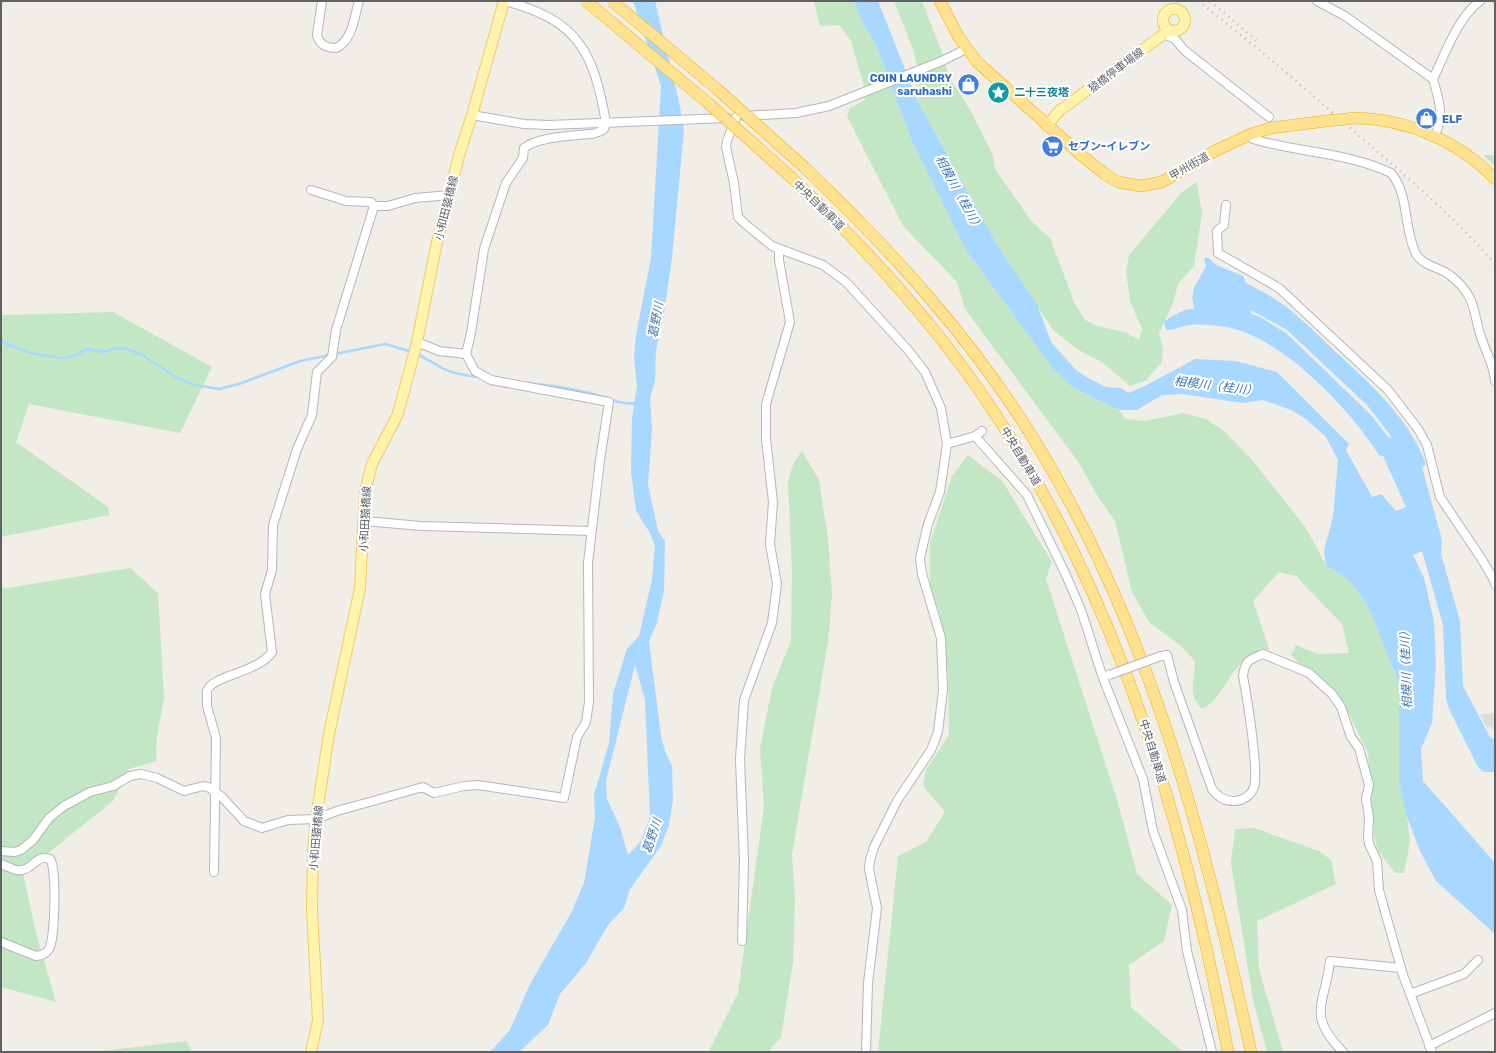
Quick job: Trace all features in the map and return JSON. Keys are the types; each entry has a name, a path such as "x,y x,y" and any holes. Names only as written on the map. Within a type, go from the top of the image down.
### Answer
{"highway":[{"name":"中央自動車道","path":"586,1 714,108 792,178 876,262 939,336 967,373 1015,445 1076,555 1111,632 1151,743 1190,881 1205,941 1228,1052"},
{"name":"中央自動車道","path":"612,1 718,89 804,166 892,253 953,325 1032,435 1073,506 1111,584 1148,675 1188,797 1226,936 1251,1052"},
{"name":"甲州街道","path":"940,1 966,49 1001,85 1047,126 1105,174 1118,182 1141,186 1162,182 1214,151 1251,134 1271,128 1356,118 1383,120 1434,137 1466,154 1485,169 1495,180"},
{"path":"1226,936 1255,1052"}],"main road":[{"name":"小和田猿橋線","path":"311,1052 318,1020 318,997 312,910 313,851 316,819 330,727 360,588 365,492 368,475 372,464 397,416 416,342 437,242 460,152 504,1"},
{"name":"猿橋停車場線","path":"1047,126 1059,111 1165,31"}],"street":[{"path":"322,1 317,35 318,40 326,47 336,48 345,41 349,35 359,1"},
{"path":"1,852 15,852 21,850 32,840 49,818 64,806 90,792 113,786 134,775 141,774 157,778 184,791 205,786 216,792 244,821 259,828 269,827 288,820 316,819 337,811 423,787 434,793 464,786 478,785 564,798 578,737 586,722 589,702 588,563 605,426 610,402 491,380 475,371 466,354 471,333 484,249 506,183 522,158 524,148 531,143 578,135 598,134 604,129 606,123 595,74 586,54 575,38 562,26 547,16 504,1"},
{"path":"1317,1 1345,16 1433,79"},
{"path":"1434,137 1441,122 1441,116 1433,79 1462,20 1473,6 1480,1"},
{"path":"1165,31 1175,39 1184,50 1269,117"},
{"path":"472,115 536,124 606,123 796,113 841,102 942,61 966,49"},
{"path":"736,117 726,147 734,183 738,217 744,224 779,250 823,265 839,275 908,350 925,372 933,386 941,408 947,444 940,492 928,524 920,558 922,574 941,638 943,690 939,726 931,750 897,801 874,847 870,860 869,869 877,908 868,983 866,1052"},
{"path":"1251,134 1253,139 1266,143 1303,149 1368,165 1391,173 1401,192 1406,226 1415,251 1420,259 1427,264 1444,270 1464,288 1474,306 1481,339 1494,367 1495,380"},
{"path":"312,190 346,201 371,202 374,206 388,206 415,198 450,195"},
{"path":"1226,204 1224,225 1217,231 1218,252 1280,288 1388,390 1418,429 1427,445 1432,458 1440,497 1481,558 1495,584"},
{"path":"214,872 216,738 207,706 207,692 213,684 257,666 272,652 265,594 272,570 273,525 297,449 312,415 317,372 332,353 336,330 374,206"},
{"path":"742,941 744,861 740,759 744,700 772,623 777,584 770,544 774,502 766,439 766,404 790,322 779,260 779,250"},
{"path":"416,342 439,351 466,354"},
{"path":"947,444 979,433 1027,495 1066,575 1081,610 1143,778 1153,831 1182,910 1187,951 1212,1052"},
{"path":"364,521 421,526 591,531"},
{"path":"1106,677 1167,655 1174,682 1212,789 1217,795 1225,800 1236,801 1248,796 1254,787 1254,763 1243,676 1244,665 1249,660 1262,654 1309,673 1332,694 1341,707 1351,737 1359,748 1369,785 1366,799 1369,844 1377,861 1379,890 1401,968 1431,1049 1495,1013"},
{"path":"1,864 20,870 25,869 40,858 50,859 54,864 55,889 51,944 46,953 36,956 1,942"},
{"path":"1410,994 1464,974 1478,960"},
{"path":"1343,1052 1328,1034 1320,1017 1321,1000 1324,995 1330,961 1401,968"}],"shaded area":[{"path":"1495,713 1495,732 1490,726 1487,728 1480,714"}],"green space":[{"path":"814,1 854,1 863,23 876,45 911,139 965,249 1054,370 1072,387 1119,410 1125,419 1145,421 1183,413 1206,419 1225,432 1253,461 1306,528 1326,565 1349,580 1369,608 1399,683 1399,783 1407,817 1410,842 1404,873 1395,873 1378,851 1374,836 1368,753 1347,710 1331,688 1305,669 1291,655 1296,645 1318,654 1349,653 1342,624 1296,576 1279,572 1253,601 1269,649 1246,659 1234,671 1215,699 1202,709 1197,703 1193,692 1195,661 1181,646 1149,622 1132,592 1115,521 1097,495 1079,463 965,309 957,282 903,226 847,116 850,108 865,100 863,82 851,41 839,25 820,26"},
{"path":"894,1 922,1 940,47 949,77 972,113 993,155 995,169 1032,222 1050,238 1075,304 1085,320 1097,326 1124,332 1139,340 1142,329 1130,301 1126,272 1129,255 1182,192 1197,182 1202,213 1194,266 1178,284 1173,303 1159,333 1163,349 1162,362 1145,381 1130,386 1103,363 1077,349 1053,330 999,248 918,102 919,80 915,55"},
{"path":"1483,155 1495,155 1495,166"},
{"path":"113,312 212,367 180,433 29,404 16,442 108,507 109,515 1,537 1,315"},
{"path":"802,451 819,480 828,538 832,596 828,641 792,855 795,899 793,962 781,1037 768,1052 710,1052 710,1049 738,993 764,807 760,748 772,688 791,641 792,571 788,481 794,462"},
{"path":"968,455 1003,482 1052,562 1046,579 1119,806 1137,874 1172,905 1164,941 1129,965 1131,1007 1183,1052 878,1052 898,856 926,842 945,812 923,786 926,770 949,735 948,673 940,616 930,584 930,543 952,476"},
{"path":"130,568 158,593 164,698 157,737 156,761 129,769 113,801 23,873 36,933 56,1002 1,987 1,589"},
{"path":"1254,828 1319,851 1331,860 1336,884 1257,921 1259,969 1283,1052 1267,1052 1253,1000 1231,863 1235,829"},
{"path":"186,1041 193,1052 94,1052"}],"water":[{"name":"葛野川","path":"633,1 655,1 679,102 684,130 672,257 663,321 656,350 655,381 650,398 652,429 648,484 658,531 665,541 664,591 657,623 649,641 661,736 665,751 672,766 673,800 669,825 661,846 630,889 624,908 608,925 586,963 560,994 548,1025 519,1052 490,1052 510,1030 529,986 571,913 584,883 595,817 594,795 609,743 613,694 627,649 639,636 652,579 655,546 650,533 636,511 631,472 632,419 637,385 634,358 636,335 651,258 661,86","holes":["635,665 645,700 650,817 641,841 628,855 620,827 607,799 606,781"]},
{"name":"相模川（桂川）","path":"854,1 878,1 918,102 999,248 1037,304 1051,342 1076,370 1106,387 1121,388 1128,393 1143,387 1195,359 1235,361 1277,372 1349,444 1346,450 1372,497 1381,494 1396,511 1406,507 1383,456 1379,455 1351,417 1312,377 1291,359 1269,344 1247,333 1226,327 1194,325 1166,330 1164,322 1182,311 1194,309 1192,296 1194,288 1206,266 1204,259 1207,257 1216,265 1243,276 1246,283 1271,297 1292,312 1365,379 1401,419 1420,449 1426,465 1422,467 1442,540 1441,554 1460,621 1463,686 1490,737 1495,740 1495,772 1484,772 1478,767 1449,709 1446,698 1443,625 1422,551 1413,555 1424,578 1434,621 1436,664 1432,723 1421,749 1423,781 1495,863 1495,934 1436,881 1420,851 1407,817 1399,783 1399,683 1369,608 1349,580 1326,565 1324,550 1333,517 1338,460 1326,437 1306,419 1291,410 1263,400 1243,403 1182,394 1162,395 1137,410 1119,410 1072,387 1054,370 965,249 911,139 876,45 863,23","holes":["1251,310 1287,330 1367,405 1391,436 1389,438 1370,414 1286,333 1260,317 1251,314"]}],"waterway":[{"path":"1,341 18,349 35,354 62,358 68,358 88,349 103,352 118,348 127,349 142,355 176,377 191,384 219,389 239,384 300,361 385,344 412,352"},
{"path":"416,354 448,371 478,377"},
{"path":"529,383 592,393 624,403 637,403"}],"railway":[{"path":"1198,1 1239,33 1410,180 1445,212 1495,264"},
{"path":"1210,1 1258,42"}],"place":[{"name":"COIN LAUNDRY saruhashi","path":"968,84"},
{"name":"二十三夜塔","path":"999,92"},
{"name":"ELF","path":"1427,119"},
{"name":"セブン-イレブン","path":"1052,146"}]}
